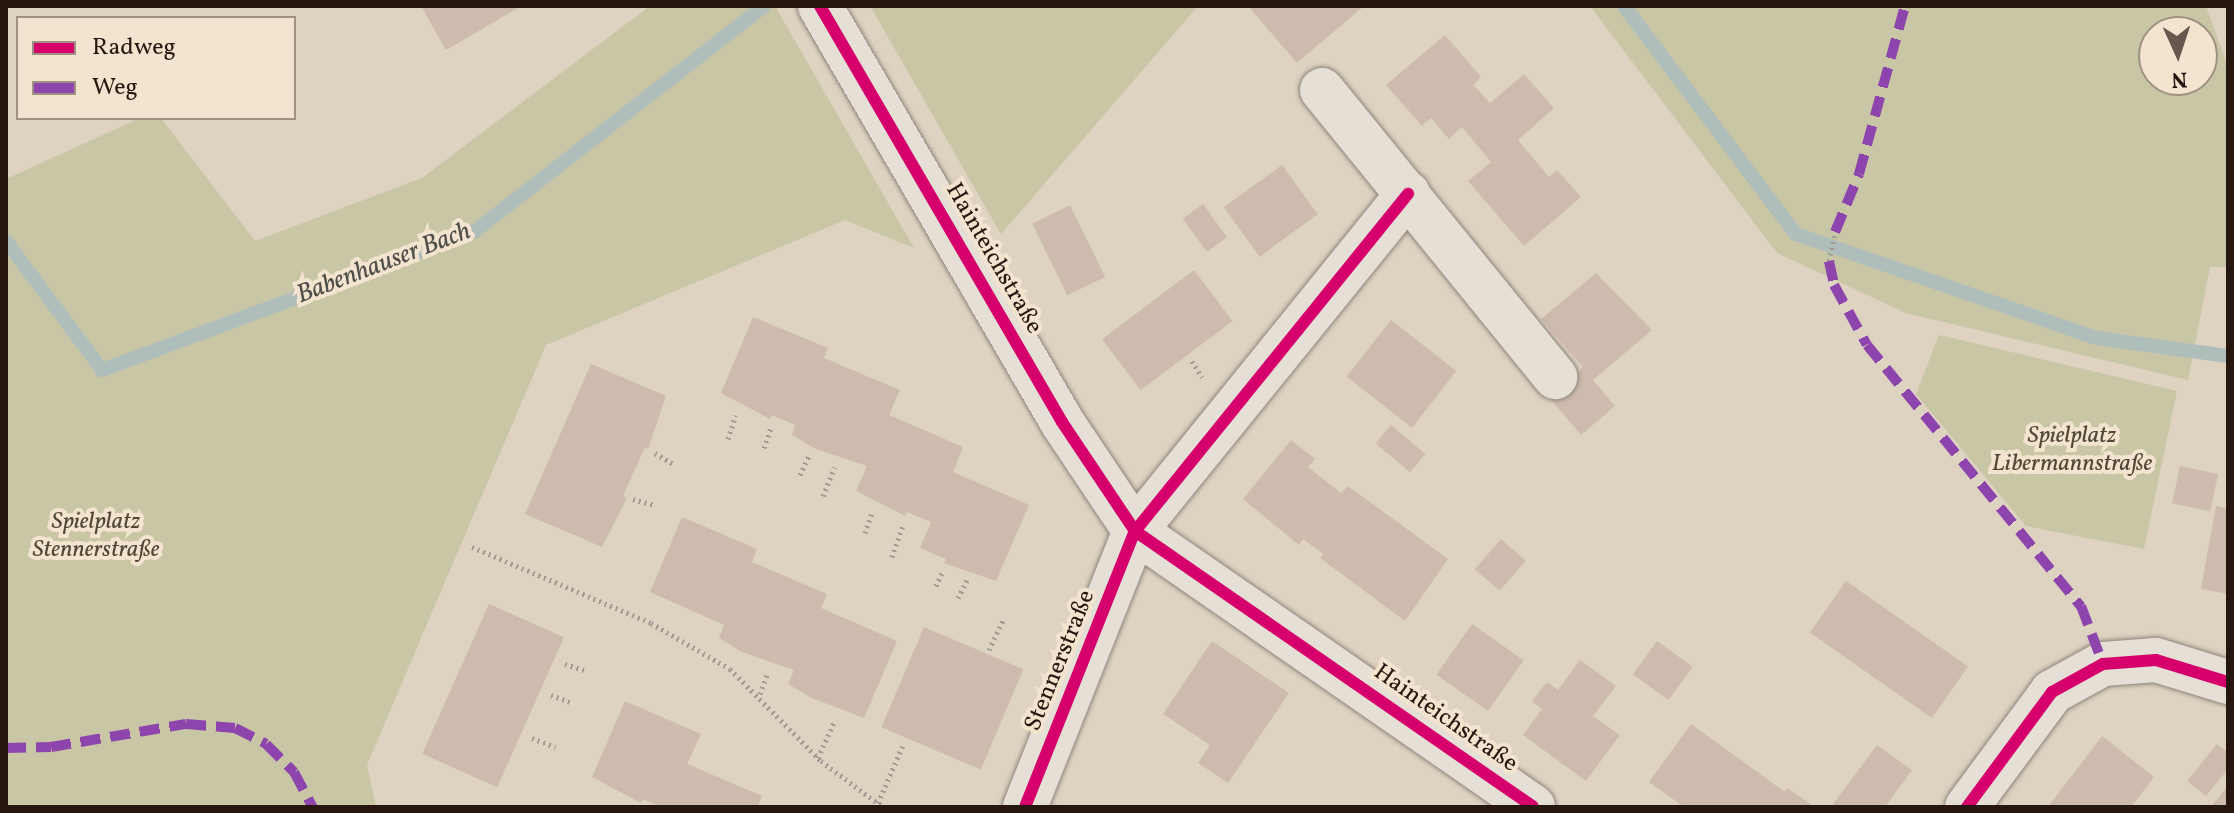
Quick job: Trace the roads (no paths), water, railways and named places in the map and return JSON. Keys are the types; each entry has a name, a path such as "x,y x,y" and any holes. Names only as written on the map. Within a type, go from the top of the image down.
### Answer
{"street":[{"name":"Hainteichstraße","path":"820,6 1062,422 1135,531 1533,807"},
{"path":"1322,90 1555,377"},
{"path":"1135,531 1408,194"},
{"name":"Stennerstraße","path":"1025,807 1135,531"},
{"path":"1967,807 2052,692 2103,664 2156,660 2228,682"}],"waterway":[{"name":"Babenhauser Bach","path":"6,241 102,370 475,231 764,6"},
{"path":"1624,6 1796,234 2096,338 2228,356"}],"park label":[{"name":"Spielplatz Libermannstraße","path":"2072,451"},
{"name":"Spielplatz Stennerstraße","path":"96,537"}]}
